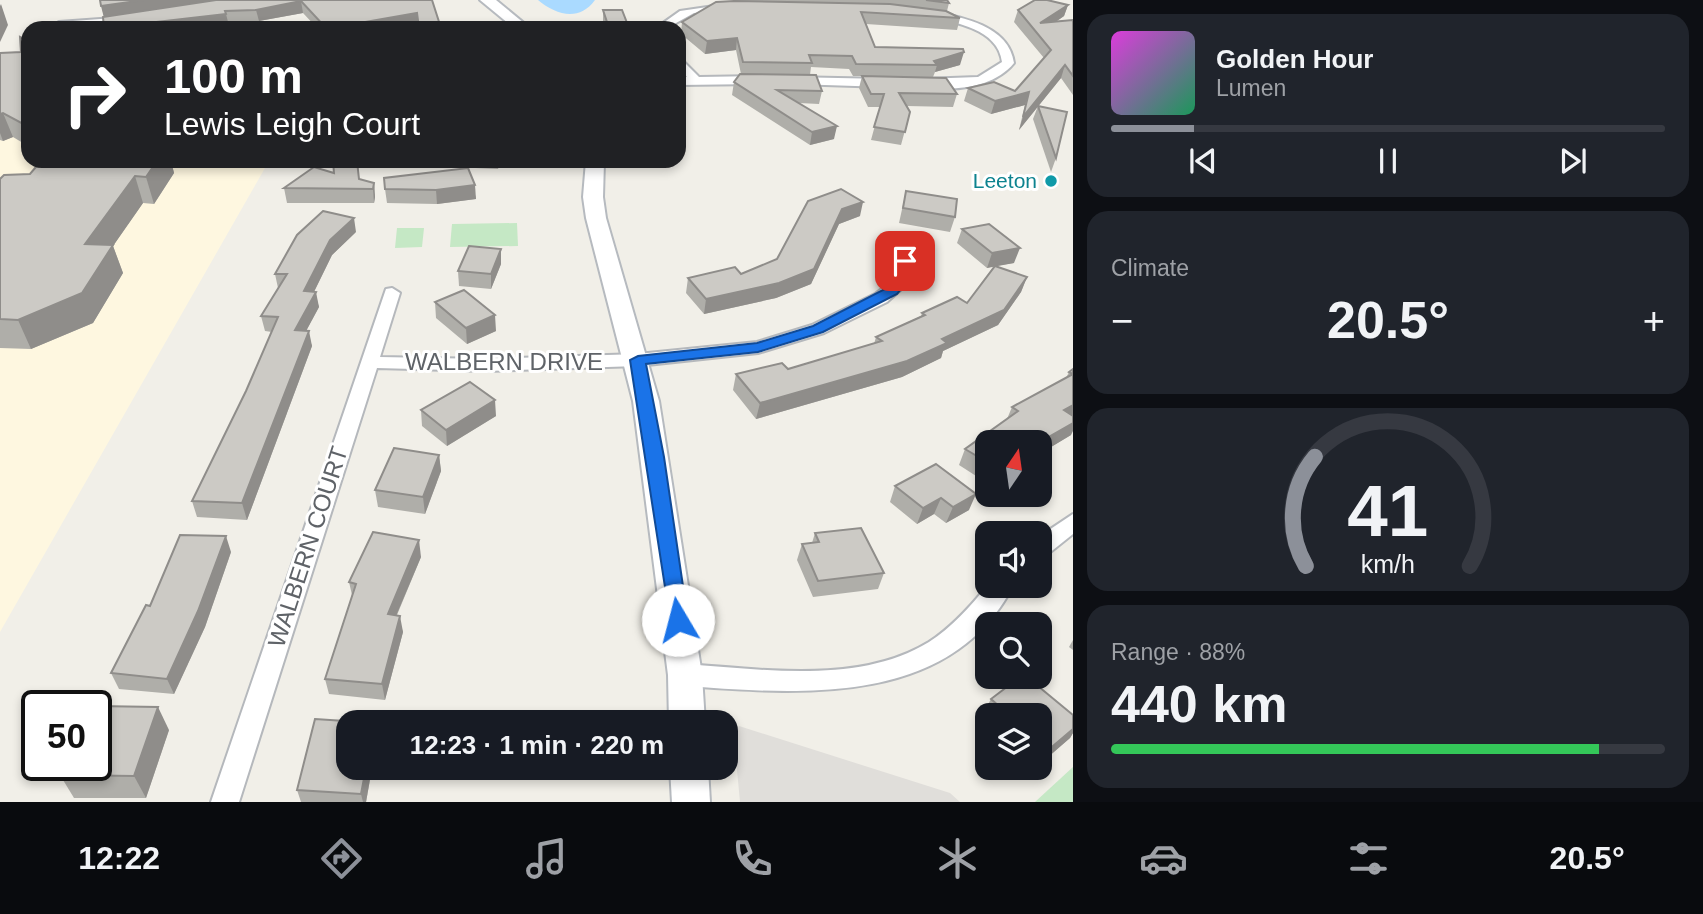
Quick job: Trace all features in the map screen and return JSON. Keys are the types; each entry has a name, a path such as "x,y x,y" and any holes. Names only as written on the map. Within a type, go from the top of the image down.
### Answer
{"main road":[{"path":"487,0 514,21"},
{"path":"595,168 593,197 596,218 638,360 656,457 685,675 686,710"},
{"path":"690,780 691,802"}],"street":[{"path":"669,21 687,12 746,7"},
{"path":"914,83 961,83 990,77 1004,69 1008,57 1000,42 982,30 955,19 918,12"},
{"path":"111,21 137,19"},
{"path":"686,69 695,80"},
{"path":"686,81 900,83"},
{"name":"WALBERN DRIVE","path":"369,362 486,365 638,360 758,347 818,329 892,291 900,282 905,261"},
{"name":"WALBERN COURT","path":"225,802 392,293"},
{"path":"1052,539 1073,522"},
{"path":"685,675 801,682 876,674 921,659 959,636 984,613 994,598"}],"shaded area":[{"path":"21,63 21,168 265,168 0,632 0,66"},
{"path":"739,726 950,793 960,802 740,802"}],"green space":[{"path":"517,223 518,246 450,247 452,224"},
{"path":"397,228 424,228 422,247 395,248"},
{"path":"1073,767 1073,802 1035,802"}],"water":[{"path":"538,0 595,0 582,11 567,14"}],"building":[{"path":"100,0 144,0 101,6"},
{"path":"216,0 432,0 439,21 418,21 417,13 371,21 320,21 301,1 256,10 225,11 226,14 165,21 103,21 103,17"},
{"path":"926,0 947,0 949,3"},
{"path":"1035,0 1068,5 1040,23 1073,20 1073,76 1065,65 1023,117 1029,92 995,101 968,88 994,82 1015,91 1051,50 1018,10"},
{"path":"716,2 890,4 946,11 960,18 861,12 875,47 963,49 964,52 934,61 937,65 856,64 852,56 809,55 812,63 743,62 737,38 707,41 684,21"},
{"path":"603,10 622,10 626,21 607,21"},
{"path":"21,52 21,123 0,114 0,53"},
{"path":"740,74 816,75 822,91 777,90 837,126 812,132 734,82"},
{"path":"862,76 946,78 957,94 899,93 910,112 905,132 874,127 884,94 871,94"},
{"path":"1038,106 1067,112 1056,158"},
{"path":"35,168 152,168 146,177 135,176 85,244 113,245 82,293 18,320 0,319 0,179 4,175 30,174"},
{"path":"313,168 334,173 334,168 358,168 359,179 374,183 373,189 284,188"},
{"path":"468,168 475,185 436,190 385,189 384,178"},
{"path":"841,189 863,202 842,209 814,269 779,283 706,299 688,278 735,267 741,274 777,259 808,201"},
{"path":"906,191 957,199 955,217 903,208"},
{"path":"323,211 354,218 330,240 304,291 316,292 295,330 309,331 242,503 192,501 246,391 278,317 261,316 287,274 275,274 297,235"},
{"path":"989,224 1020,248 992,253 962,229"},
{"path":"469,246 501,249 491,274 458,271"},
{"path":"995,266 1027,277 1004,310 942,339 947,343 907,361 760,403 736,374 782,363 788,369 882,341 876,337 957,297 967,303"},
{"path":"464,290 495,315 466,328 435,302"},
{"path":"1073,374 1073,405 1064,410 1073,416 1073,423 1052,435 1052,430 992,430 1018,411 1012,407"},
{"path":"470,382 495,400 446,430 421,410"},
{"path":"975,442 975,455 965,449"},
{"path":"394,448 439,455 423,497 375,490"},
{"path":"936,464 975,495 953,507 941,498 923,508 895,486"},
{"path":"861,528 884,573 818,581 802,544 819,542 815,533"},
{"path":"373,532 419,540 388,614 400,616 382,684 325,679 356,584 349,582"},
{"path":"180,535 226,536 198,611 167,679 111,673 146,605 150,606"},
{"path":"1004,689 1042,689 1073,715 1073,729 1052,747 1052,703 996,703 991,699"},
{"path":"112,706 158,707 134,776 112,776"},
{"path":"315,719 336,720 336,780 364,780 361,794 297,790"}],"place":[{"name":"Leeton","path":"1051,181"}],"route":[{"path":"678,620 656,457 638,360 758,347 818,329 892,291 900,282 905,261"}]}
